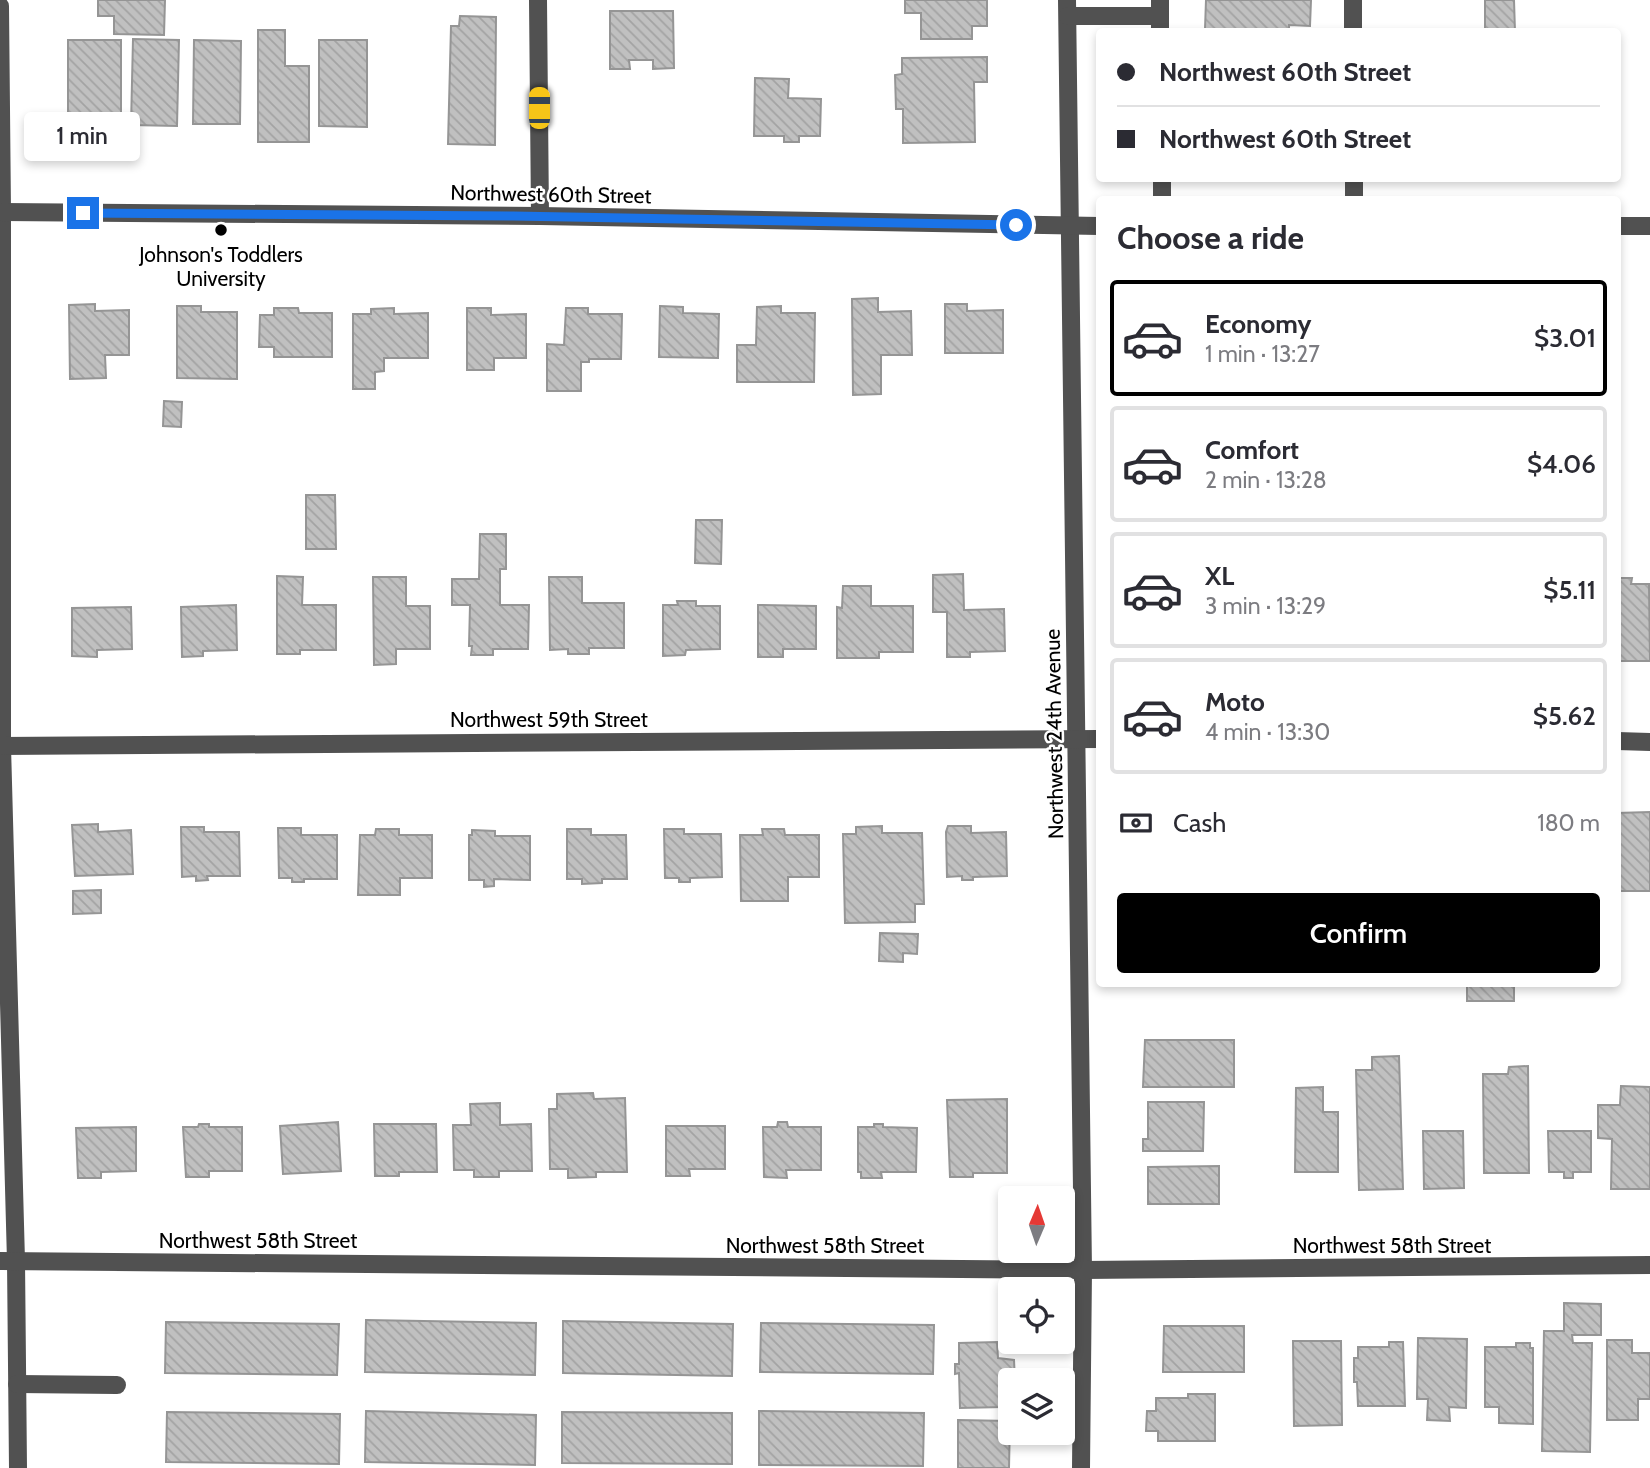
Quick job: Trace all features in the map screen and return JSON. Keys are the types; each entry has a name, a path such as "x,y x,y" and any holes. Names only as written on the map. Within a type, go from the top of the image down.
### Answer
{"street":[{"path":"538,0 540,216"},
{"path":"1353,0 1353,28"},
{"path":"0,6 1,746 8,1261 17,1384 18,1468"},
{"path":"1067,8 1160,16"},
{"name":"Northwest 24th Avenue","path":"1067,8 1072,226 1083,1270 1081,1468"},
{"name":"Northwest 60th Street","path":"2,212 540,216 1096,226"},
{"path":"1621,226 1650,226"},
{"name":"Northwest 59th Street","path":"1,746 1096,739"},
{"path":"1621,741 1650,742"},
{"name":"Northwest 58th Street","path":"8,1261 1083,1270 1650,1265"},
{"path":"17,1384 117,1385"}],"building":[{"path":"98,0 165,0 164,35 114,34 114,16 98,16"},
{"path":"905,0 987,0 987,26 972,26 972,39 921,39 921,13 905,13"},
{"path":"1206,0 1311,0 1310,26 1205,28"},
{"path":"1485,0 1514,0 1515,28 1485,28"},
{"path":"610,11 673,11 674,68 653,69 653,60 629,60 630,69 610,69"},
{"path":"460,16 496,17 495,145 448,144 451,26 459,26"},
{"path":"258,30 285,30 285,66 309,66 309,142 258,142"},
{"path":"133,39 179,40 177,126 131,125"},
{"path":"68,40 121,40 121,125 68,125"},
{"path":"194,40 241,41 240,124 193,124"},
{"path":"319,40 367,40 367,127 319,126"},
{"path":"987,57 987,82 974,82 975,142 903,143 903,109 896,109 895,75 902,74 902,58"},
{"path":"755,78 789,79 788,98 821,99 820,136 799,136 799,142 784,142 784,136 754,136"},
{"path":"878,298 878,312 911,311 912,355 881,355 881,394 853,395 852,299"},
{"path":"95,304 95,311 129,310 129,355 105,355 106,378 70,379 69,305"},
{"path":"945,304 967,304 967,311 1003,310 1003,353 945,353"},
{"path":"177,306 201,306 201,312 237,312 237,379 177,378"},
{"path":"660,306 683,307 683,313 719,314 718,358 659,357"},
{"path":"781,306 781,313 815,313 814,382 737,382 737,345 756,345 757,307"},
{"path":"274,308 298,308 299,313 332,313 332,357 274,357 274,347 259,347 260,315 274,315"},
{"path":"394,308 394,314 428,313 428,358 384,358 384,371 375,372 375,389 353,389 353,314 371,314 371,309"},
{"path":"467,308 491,308 491,315 526,314 526,358 494,358 494,370 467,370"},
{"path":"566,308 588,308 588,314 622,314 621,359 589,359 589,362 581,362 581,391 547,391 547,344 564,345"},
{"path":"164,401 182,402 181,427 163,426"},
{"path":"306,495 335,495 336,549 306,549"},
{"path":"696,520 722,520 721,564 695,563"},
{"path":"480,534 506,534 506,569 500,569 500,605 529,605 528,649 493,649 493,655 471,655 470,605 452,605 452,579 479,579"},
{"path":"963,574 964,610 1004,609 1005,651 970,652 970,657 947,657 947,612 933,612 933,575"},
{"path":"277,576 303,577 302,605 336,605 336,650 300,650 300,654 277,654"},
{"path":"373,577 406,577 406,606 430,606 430,649 396,649 396,664 374,665"},
{"path":"549,577 582,577 582,603 624,603 624,648 589,648 589,654 568,654 568,649 550,650"},
{"path":"1621,578 1632,578 1631,584 1649,584 1650,661 1621,661"},
{"path":"843,586 871,586 871,606 913,606 913,652 879,652 879,658 837,658 837,607 842,608"},
{"path":"677,601 696,601 696,606 720,606 720,649 686,650 685,655 663,656 663,605 678,605"},
{"path":"236,605 237,650 203,651 203,656 182,657 181,607"},
{"path":"758,605 816,606 816,649 783,649 783,657 758,657"},
{"path":"131,607 132,649 97,650 97,657 72,656 72,608"},
{"path":"1650,812 1650,891 1621,891 1621,813"},
{"path":"98,824 98,832 131,830 133,874 75,876 72,825"},
{"path":"882,826 882,833 922,833 924,904 915,904 915,922 845,923 843,834 856,834 856,827"},
{"path":"948,826 971,826 971,833 1006,832 1007,876 973,877 973,880 962,880 962,876 947,877"},
{"path":"181,827 204,827 204,832 239,832 240,876 207,876 208,880 196,881 196,876 182,877"},
{"path":"278,828 301,828 301,835 337,835 337,879 304,879 304,882 292,882 292,878 279,878"},
{"path":"376,829 399,829 399,835 432,835 432,878 400,878 400,895 358,895 360,835 375,835"},
{"path":"567,829 591,829 591,835 626,835 627,879 602,879 602,883 582,884 582,879 567,879"},
{"path":"664,829 684,829 684,834 721,834 722,877 690,878 690,882 679,882 679,878 665,878"},
{"path":"762,829 784,829 785,835 819,835 819,877 788,877 788,901 741,901 740,835 763,835"},
{"path":"472,830 495,831 495,836 530,836 530,880 494,879 494,886 484,887 484,880 469,880 469,835 472,835"},
{"path":"101,890 101,913 73,914 73,891"},
{"path":"880,933 918,934 917,954 903,953 903,962 879,961"},
{"path":"1467,987 1514,987 1514,1001 1467,1001"},
{"path":"1145,1040 1234,1040 1234,1087 1143,1087"},
{"path":"1399,1056 1403,1189 1359,1190 1356,1070 1372,1070 1372,1057"},
{"path":"1528,1066 1529,1173 1484,1173 1483,1074 1508,1074 1509,1067"},
{"path":"1621,1086 1650,1087 1650,1189 1611,1189 1612,1139 1598,1138 1598,1105 1620,1105"},
{"path":"1323,1087 1323,1112 1338,1112 1338,1172 1295,1172 1296,1088"},
{"path":"593,1093 594,1099 625,1098 627,1172 596,1172 596,1177 568,1178 568,1169 550,1169 549,1109 557,1109 557,1094"},
{"path":"1007,1099 1007,1173 973,1173 973,1177 950,1177 947,1100"},
{"path":"1148,1102 1204,1102 1203,1151 1143,1151 1143,1139 1148,1139"},
{"path":"500,1103 500,1125 531,1124 532,1171 499,1171 499,1177 474,1177 474,1170 454,1170 453,1125 471,1125 470,1104"},
{"path":"338,1122 341,1171 283,1174 280,1126"},
{"path":"778,1122 787,1122 788,1127 821,1127 821,1170 786,1170 787,1178 764,1177 763,1127 777,1127"},
{"path":"199,1124 209,1124 209,1127 242,1127 242,1171 209,1171 209,1177 186,1177 183,1127 198,1127"},
{"path":"374,1124 436,1124 437,1172 399,1172 399,1176 375,1176"},
{"path":"874,1124 883,1124 883,1127 917,1128 916,1172 881,1172 882,1178 861,1178 861,1172 858,1172 858,1127 874,1127"},
{"path":"666,1126 725,1126 725,1169 689,1169 690,1176 666,1176"},
{"path":"136,1127 136,1171 101,1172 101,1178 78,1178 76,1128"},
{"path":"1423,1131 1463,1131 1464,1188 1424,1189"},
{"path":"1548,1131 1591,1131 1591,1172 1573,1172 1573,1178 1564,1178 1564,1172 1549,1172"},
{"path":"1219,1166 1219,1204 1148,1204 1148,1167"},
{"path":"1564,1303 1601,1304 1601,1335 1572,1335 1573,1343 1592,1343 1590,1452 1542,1451 1544,1331 1564,1331"},
{"path":"366,1320 536,1323 535,1375 365,1372"},
{"path":"563,1321 733,1324 732,1376 563,1373"},
{"path":"166,1322 339,1324 337,1375 165,1373"},
{"path":"761,1323 934,1325 933,1374 760,1372"},
{"path":"1164,1326 1244,1326 1244,1372 1163,1372"},
{"path":"1418,1338 1467,1339 1466,1408 1449,1407 1450,1421 1427,1420 1428,1399 1417,1399"},
{"path":"1607,1340 1632,1340 1632,1353 1650,1353 1650,1399 1638,1399 1638,1420 1607,1420"},
{"path":"1293,1341 1341,1341 1342,1425 1294,1426"},
{"path":"997,1342 998,1358 1014,1360 1014,1368 998,1368 998,1407 960,1408 959,1373 955,1374 955,1364 959,1364 959,1343"},
{"path":"1389,1342 1403,1342 1405,1406 1358,1406 1354,1358 1358,1358 1358,1347 1389,1347"},
{"path":"1516,1343 1530,1343 1530,1348 1533,1348 1533,1424 1499,1423 1499,1407 1485,1407 1485,1347 1516,1347"},
{"path":"1188,1394 1215,1394 1215,1441 1158,1441 1158,1431 1146,1431 1147,1411 1156,1411 1156,1398 1188,1398"},
{"path":"366,1411 536,1415 535,1465 365,1462"},
{"path":"759,1411 924,1413 923,1466 759,1465"},
{"path":"167,1412 340,1414 339,1464 166,1462"},
{"path":"562,1412 732,1413 732,1464 562,1463"},
{"path":"958,1420 998,1421 998,1445 1009,1445 1009,1468 958,1468"}],"place":[{"name":"Johnson's Toddlers University","path":"221,230"}],"route":[{"path":"83,213 513,216 1016,225"}]}
